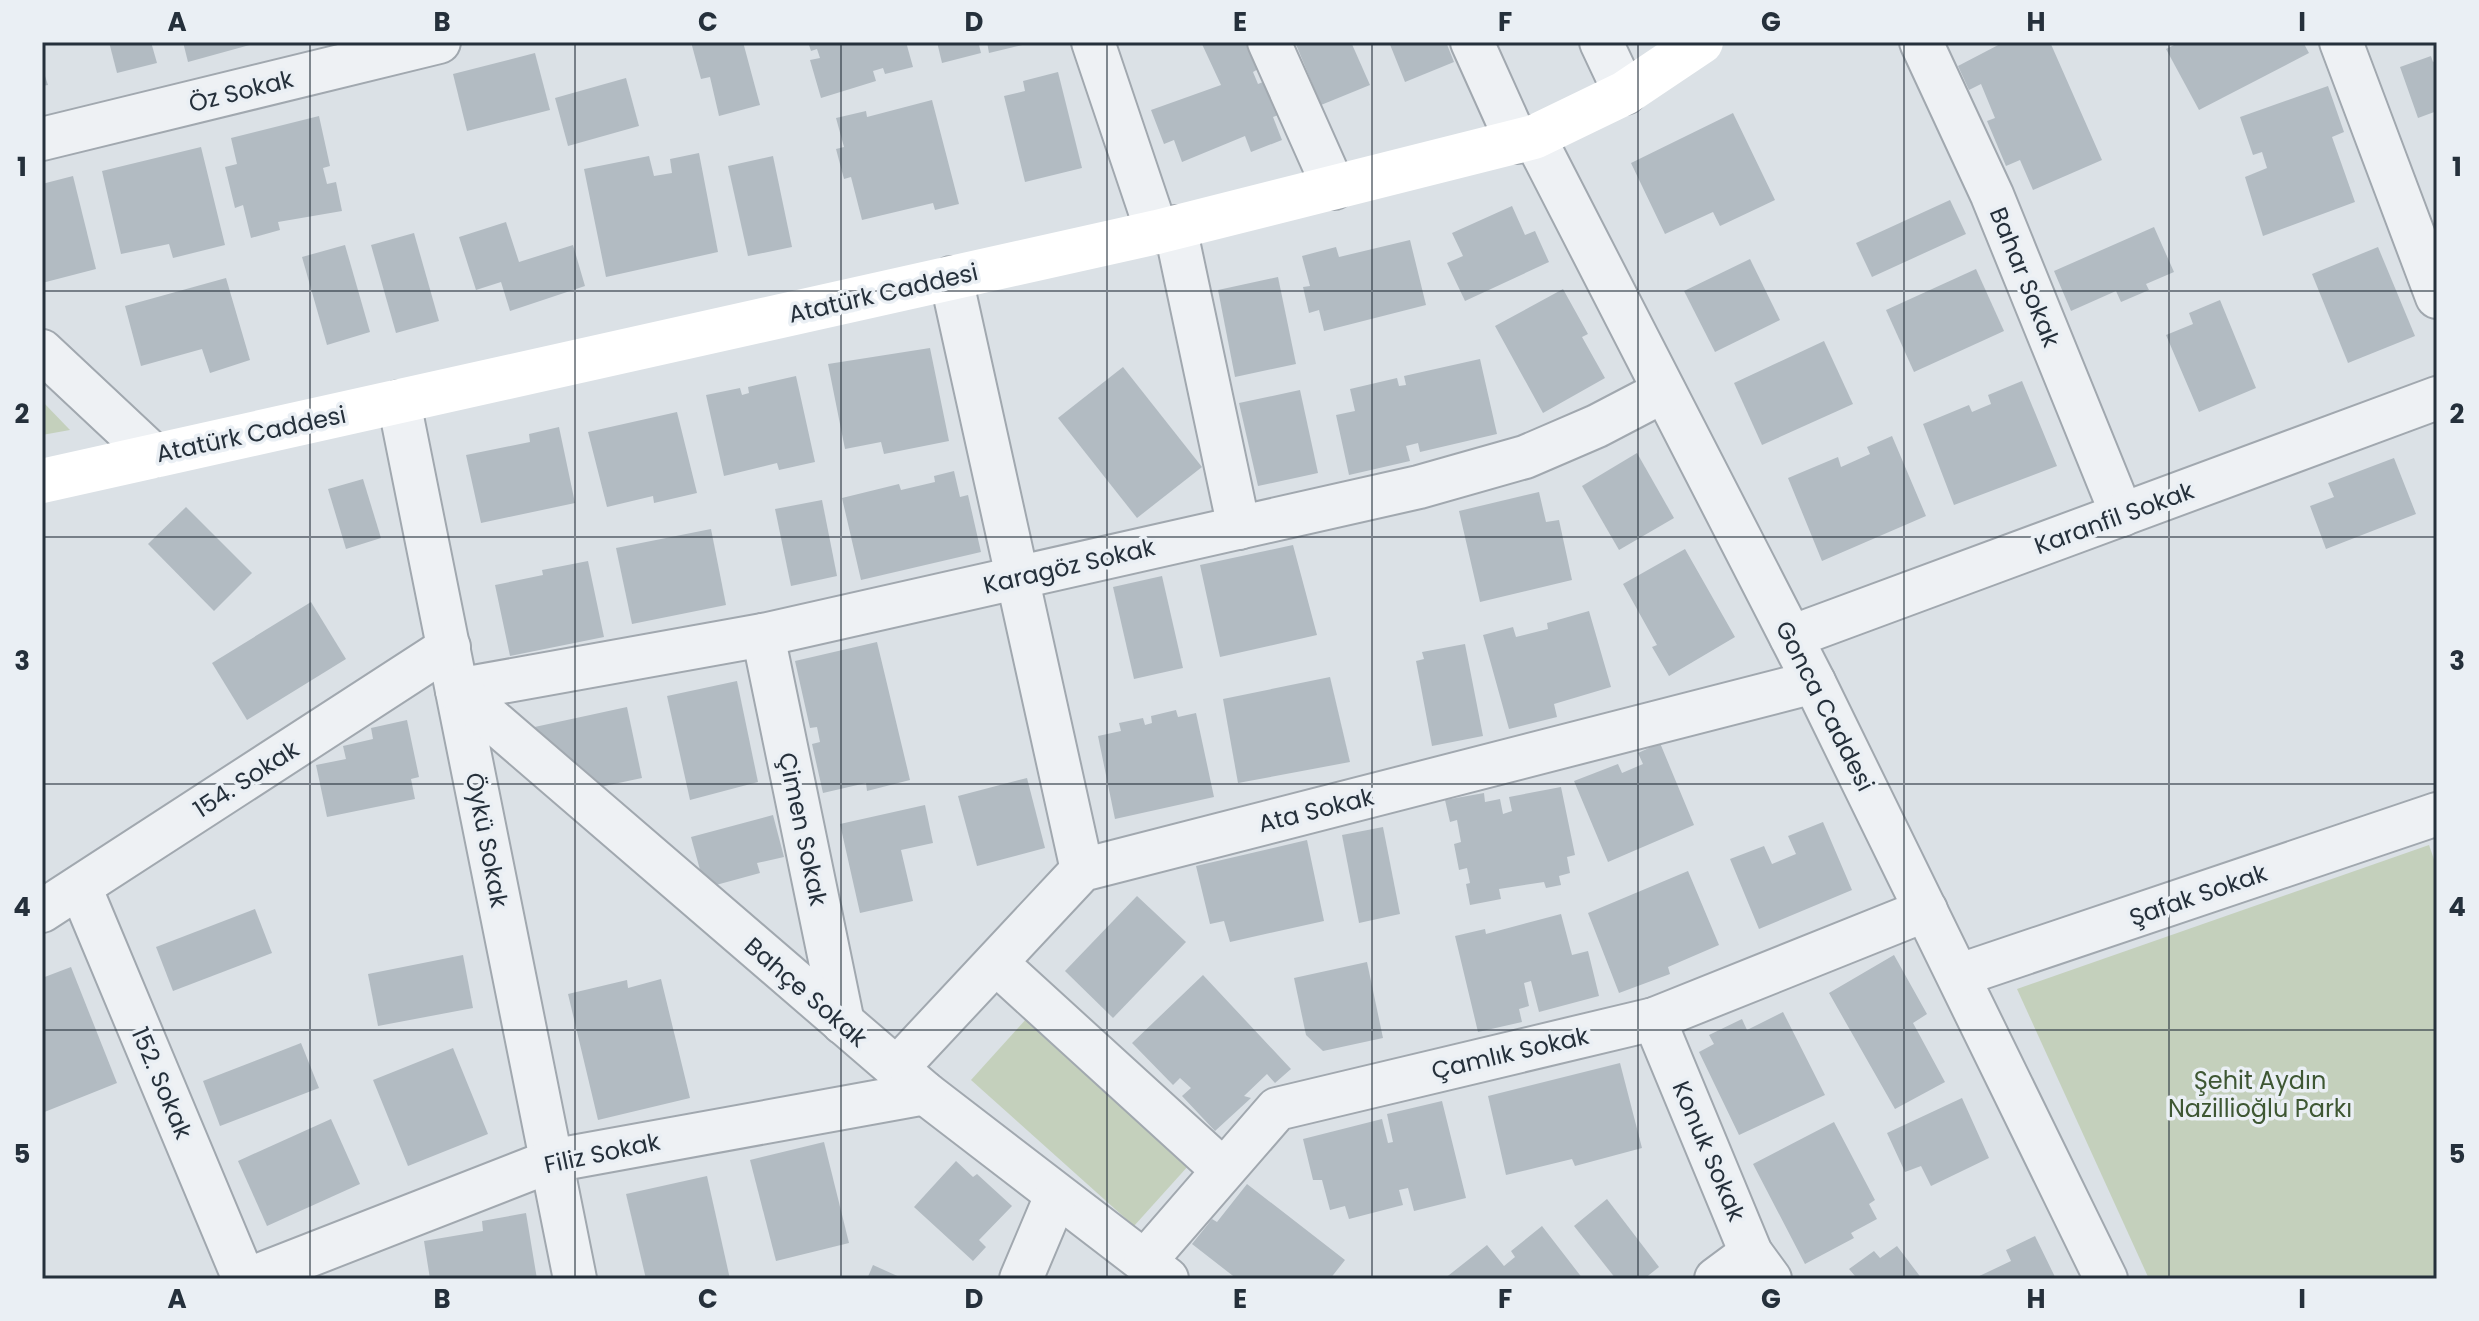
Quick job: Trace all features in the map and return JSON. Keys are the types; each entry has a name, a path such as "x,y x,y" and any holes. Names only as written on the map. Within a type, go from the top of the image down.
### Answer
{"main road":[{"name":"Atatürk Caddesi","path":"42,481 1166,229 1526,139 1625,93 1701,42"}],"street":[{"name":"Öz Sokak","path":"42,139 439,42"},
{"path":"1093,42 1166,229 1239,528"},
{"path":"1269,42 1334,188"},
{"name":"Gonca Caddesi","path":"1472,42 1664,391 1791,637 1960,975 2106,1279"},
{"path":"1601,42 1625,93"},
{"name":"Bahar Sokak","path":"1921,42 1992,195 2122,515"},
{"path":"2341,42 2437,297"},
{"path":"910,1081 996,963 1082,870 951,278"},
{"path":"42,351 153,455"},
{"name":"Karagöz Sokak","path":"457,690 763,635 1419,487 1525,457 1597,426 1664,391"},
{"name":"Karanfil Sokak","path":"1791,637 2437,398"},
{"name":"Öykü Sokak","path":"399,402 575,1279"},
{"name":"Çimen Sokak","path":"763,635 843,1023"},
{"name":"154. Sokak","path":"42,911 449,647"},
{"name":"Ata Sokak","path":"1082,870 1814,682"},
{"name":"Bahçe Sokak","path":"457,690 910,1081 1156,1270"},
{"name":"Şafak Sokak","path":"1960,975 2437,814"},
{"name":"152. Sokak","path":"80,887 246,1279"},
{"name":"Çamlık Sokak","path":"1156,1270 1223,1170 1277,1109 1654,1019 1926,910"},
{"path":"996,963 1223,1170"},
{"name":"Konuk Sokak","path":"1654,1019 1761,1266"},
{"name":"Filiz Sokak","path":"246,1279 551,1161 910,1081"},
{"path":"1021,1279 1056,1196"},
{"path":"1716,1279 1761,1266"}],"green space":[{"path":"42,401 70,430 42,435"},
{"name":"Şehit Aydın Nazillioğlu Parkı","path":"2429,845 2437,868 2437,1279 2149,1279 2017,989"},
{"path":"1027,1018 1189,1165 1134,1226 971,1080"}],"building":[{"path":"109,42 151,42 157,63 117,73"},
{"path":"183,42 257,42 257,43 188,62"},
{"path":"691,42 743,42 760,105 719,116 710,77 701,79"},
{"path":"808,42 906,42 913,67 885,74 883,68 873,71 876,81 821,98 810,60 820,58 817,49 811,51"},
{"path":"937,42 986,43 979,45 981,53 942,63"},
{"path":"987,42 1031,42 1031,43 989,53"},
{"path":"1201,42 1248,42 1260,68 1253,72 1258,84 1268,80 1281,114 1273,117 1282,140 1251,152 1245,136 1182,162 1174,140 1164,144 1151,110 1221,85"},
{"path":"1295,42 1351,42 1370,85 1321,105"},
{"path":"1389,42 1446,42 1454,62 1405,82"},
{"path":"2004,42 2050,42 2102,160 2033,190 2020,160 2006,166 1987,121 1995,118 1981,84 1969,90 1958,66"},
{"path":"2180,42 2303,42 2309,53 2199,110 2166,49"},
{"path":"535,53 550,110 467,131 453,74"},
{"path":"2431,56 2433,62 2437,60 2437,111 2418,118 2400,67"},
{"path":"42,67 48,85 42,86"},
{"path":"1058,72 1082,168 1025,182 1004,96 1025,91 1023,81"},
{"path":"626,78 639,126 568,146 555,98"},
{"path":"2328,86 2344,132 2332,137 2355,202 2263,236 2245,177 2267,168 2262,152 2253,155 2240,117"},
{"path":"932,100 959,204 935,210 933,203 862,220 851,177 844,179 836,149 844,147 836,118 866,111 867,117"},
{"path":"1733,113 1775,200 1720,226 1713,212 1665,234 1631,163"},
{"path":"319,116 330,166 323,168 327,184 336,182 342,211 278,222 280,230 251,238 243,205 235,208 225,167 237,164 231,138"},
{"path":"201,147 225,245 173,258 169,244 121,254 102,171"},
{"path":"699,153 718,252 606,277 584,169 649,156 654,176 672,173 670,159"},
{"path":"773,156 792,247 748,256 728,166"},
{"path":"73,176 96,269 42,283 42,184"},
{"path":"1950,200 1966,234 1872,277 1856,243"},
{"path":"1512,206 1525,235 1535,231 1549,262 1465,301 1447,263 1463,256 1452,233"},
{"path":"506,222 519,262 573,245 585,286 510,311 501,282 476,290 459,237"},
{"path":"2154,227 2174,272 2146,284 2149,290 2121,302 2116,291 2071,311 2054,271"},
{"path":"414,233 439,321 396,333 371,245"},
{"path":"1410,240 1426,305 1324,331 1319,310 1309,313 1303,287 1310,286 1302,256 1336,247 1339,257"},
{"path":"345,245 370,332 327,345 302,257"},
{"path":"2378,247 2415,336 2348,363 2312,274"},
{"path":"1750,259 1780,320 1715,352 1684,291"},
{"path":"1976,269 2004,331 1914,372 1886,310"},
{"path":"1278,277 1296,364 1235,377 1218,290"},
{"path":"226,278 250,360 210,373 202,349 141,366 125,306"},
{"path":"1563,289 1588,334 1582,337 1605,378 1543,413 1495,326"},
{"path":"2220,300 2256,388 2199,412 2166,335 2193,324 2189,313"},
{"path":"1824,341 1853,404 1762,445 1734,383"},
{"path":"930,348 949,441 884,454 881,442 845,449 828,364"},
{"path":"1480,359 1497,434 1420,452 1418,443 1406,446 1410,461 1349,475 1336,415 1355,411 1350,389 1397,378 1399,386 1406,385 1404,376"},
{"path":"1123,367 1202,467 1137,518 1058,418"},
{"path":"796,376 815,462 779,470 777,463 724,476 706,395 740,388 742,395 749,393 748,387"},
{"path":"2022,381 2057,466 1954,505 1923,424 1969,405 1972,412 1991,404 1988,395"},
{"path":"1300,390 1318,473 1258,486 1239,403"},
{"path":"677,412 697,493 654,503 653,496 607,507 588,432"},
{"path":"559,427 575,503 481,523 466,455 530,442 529,434"},
{"path":"1892,436 1926,516 1822,561 1788,478 1838,457 1841,467 1870,454 1867,447"},
{"path":"1637,453 1674,518 1619,550 1582,486"},
{"path":"2394,458 2416,514 2326,549 2310,506 2334,497 2328,483"},
{"path":"954,471 960,497 968,495 981,552 861,580 842,498 899,484 901,490 935,482 934,476"},
{"path":"363,479 381,538 346,549 328,489"},
{"path":"1539,492 1546,522 1559,520 1572,580 1480,602 1459,511"},
{"path":"822,500 837,576 791,586 775,509"},
{"path":"186,507 252,573 214,611 148,544"},
{"path":"711,529 726,605 632,624 616,548"},
{"path":"1293,545 1317,635 1220,657 1200,565"},
{"path":"1685,549 1735,637 1669,676 1652,647 1657,645 1623,584"},
{"path":"588,561 604,637 510,656 495,585 543,575 542,570"},
{"path":"1162,576 1183,668 1134,679 1113,587"},
{"path":"311,602 346,659 247,720 212,663"},
{"path":"1589,611 1611,687 1554,704 1557,717 1509,729 1483,635 1513,627 1516,637 1548,629 1547,623"},
{"path":"877,642 910,780 867,791 866,783 823,793 812,744 820,742 817,727 810,728 795,661"},
{"path":"1465,644 1483,736 1432,746 1416,661 1424,659 1422,652"},
{"path":"1330,677 1350,762 1238,783 1223,699"},
{"path":"737,681 758,782 690,800 667,696"},
{"path":"627,707 642,778 595,788 530,728"},
{"path":"1176,710 1178,717 1196,713 1214,797 1115,819 1098,736 1121,731 1119,723 1143,718 1145,725 1152,723 1151,716"},
{"path":"407,720 419,777 411,779 415,799 327,817 316,765 346,759 343,746 373,739 371,728"},
{"path":"1660,743 1694,825 1608,862 1574,781 1618,764 1622,773 1643,764 1638,753"},
{"path":"1027,778 1045,848 977,866 958,796"},
{"path":"1561,787 1575,855 1567,857 1570,873 1559,876 1561,885 1546,888 1544,882 1499,889 1501,899 1470,905 1467,868 1459,870 1454,844 1461,842 1457,820 1450,822 1445,800 1484,793 1485,802 1500,799 1503,814 1512,811 1509,797"},
{"path":"925,805 933,843 901,850 913,901 860,913 840,824"},
{"path":"773,815 784,857 757,863 760,873 705,888 691,837"},
{"path":"1823,822 1852,890 1759,929 1730,859 1764,846 1772,864 1796,854 1788,836"},
{"path":"1383,827 1400,914 1359,923 1342,835"},
{"path":"1307,840 1324,921 1230,942 1224,921 1210,924 1196,866"},
{"path":"1688,871 1719,945 1668,967 1670,974 1619,993 1588,913"},
{"path":"1137,896 1186,942 1113,1018 1065,971"},
{"path":"255,909 272,953 173,991 156,947"},
{"path":"1561,914 1572,955 1588,951 1599,996 1539,1012 1531,981 1524,983 1529,1006 1519,1009 1522,1022 1478,1032 1455,936 1485,929 1486,934"},
{"path":"463,955 473,1008 378,1026 368,974"},
{"path":"1894,955 1927,1014 1913,1023 1945,1082 1895,1109 1829,993"},
{"path":"1367,962 1383,1038 1323,1051 1306,1035 1294,978"},
{"path":"71,967 117,1083 42,1113 42,978"},
{"path":"1203,975 1291,1069 1275,1083 1267,1074 1244,1096 1251,1098 1215,1131 1182,1096 1191,1088 1180,1078 1173,1085 1132,1043"},
{"path":"661,979 690,1098 598,1120 568,994 627,980 628,988"},
{"path":"1783,1012 1825,1095 1739,1135 1699,1052 1714,1044 1709,1035 1742,1019 1747,1030"},
{"path":"301,1043 319,1088 220,1126 203,1081"},
{"path":"453,1048 488,1134 408,1166 373,1080"},
{"path":"1620,1063 1642,1148 1575,1166 1572,1159 1506,1175 1488,1096"},
{"path":"1962,1098 1989,1158 1931,1186 1921,1166 1905,1172 1887,1133"},
{"path":"1442,1101 1466,1198 1414,1211 1408,1188 1399,1190 1403,1205 1349,1219 1345,1206 1330,1210 1322,1180 1313,1180 1303,1139 1382,1119 1388,1143 1393,1142 1387,1114"},
{"path":"331,1119 360,1184 267,1226 238,1161"},
{"path":"1834,1122 1875,1200 1869,1204 1877,1219 1851,1233 1854,1238 1805,1264 1753,1164"},
{"path":"824,1142 849,1243 776,1261 750,1160"},
{"path":"956,1161 973,1177 977,1174 1012,1206 979,1240 986,1247 973,1261 914,1207"},
{"path":"707,1176 730,1279 646,1279 626,1194"},
{"path":"1247,1184 1345,1260 1330,1279 1237,1279 1192,1244 1212,1219 1217,1222"},
{"path":"1607,1199 1659,1267 1644,1279 1616,1279 1574,1226"},
{"path":"526,1213 537,1279 430,1279 424,1241 483,1231 482,1221"},
{"path":"1542,1226 1583,1279 1444,1279 1487,1245 1504,1266 1515,1257 1511,1251"},
{"path":"2035,1236 2056,1279 1973,1279 2011,1261 2006,1250"},
{"path":"1897,1246 1922,1279 1851,1279 1855,1276 1849,1269 1874,1251 1880,1258"},
{"path":"873,1265 904,1279 867,1279"}]}
